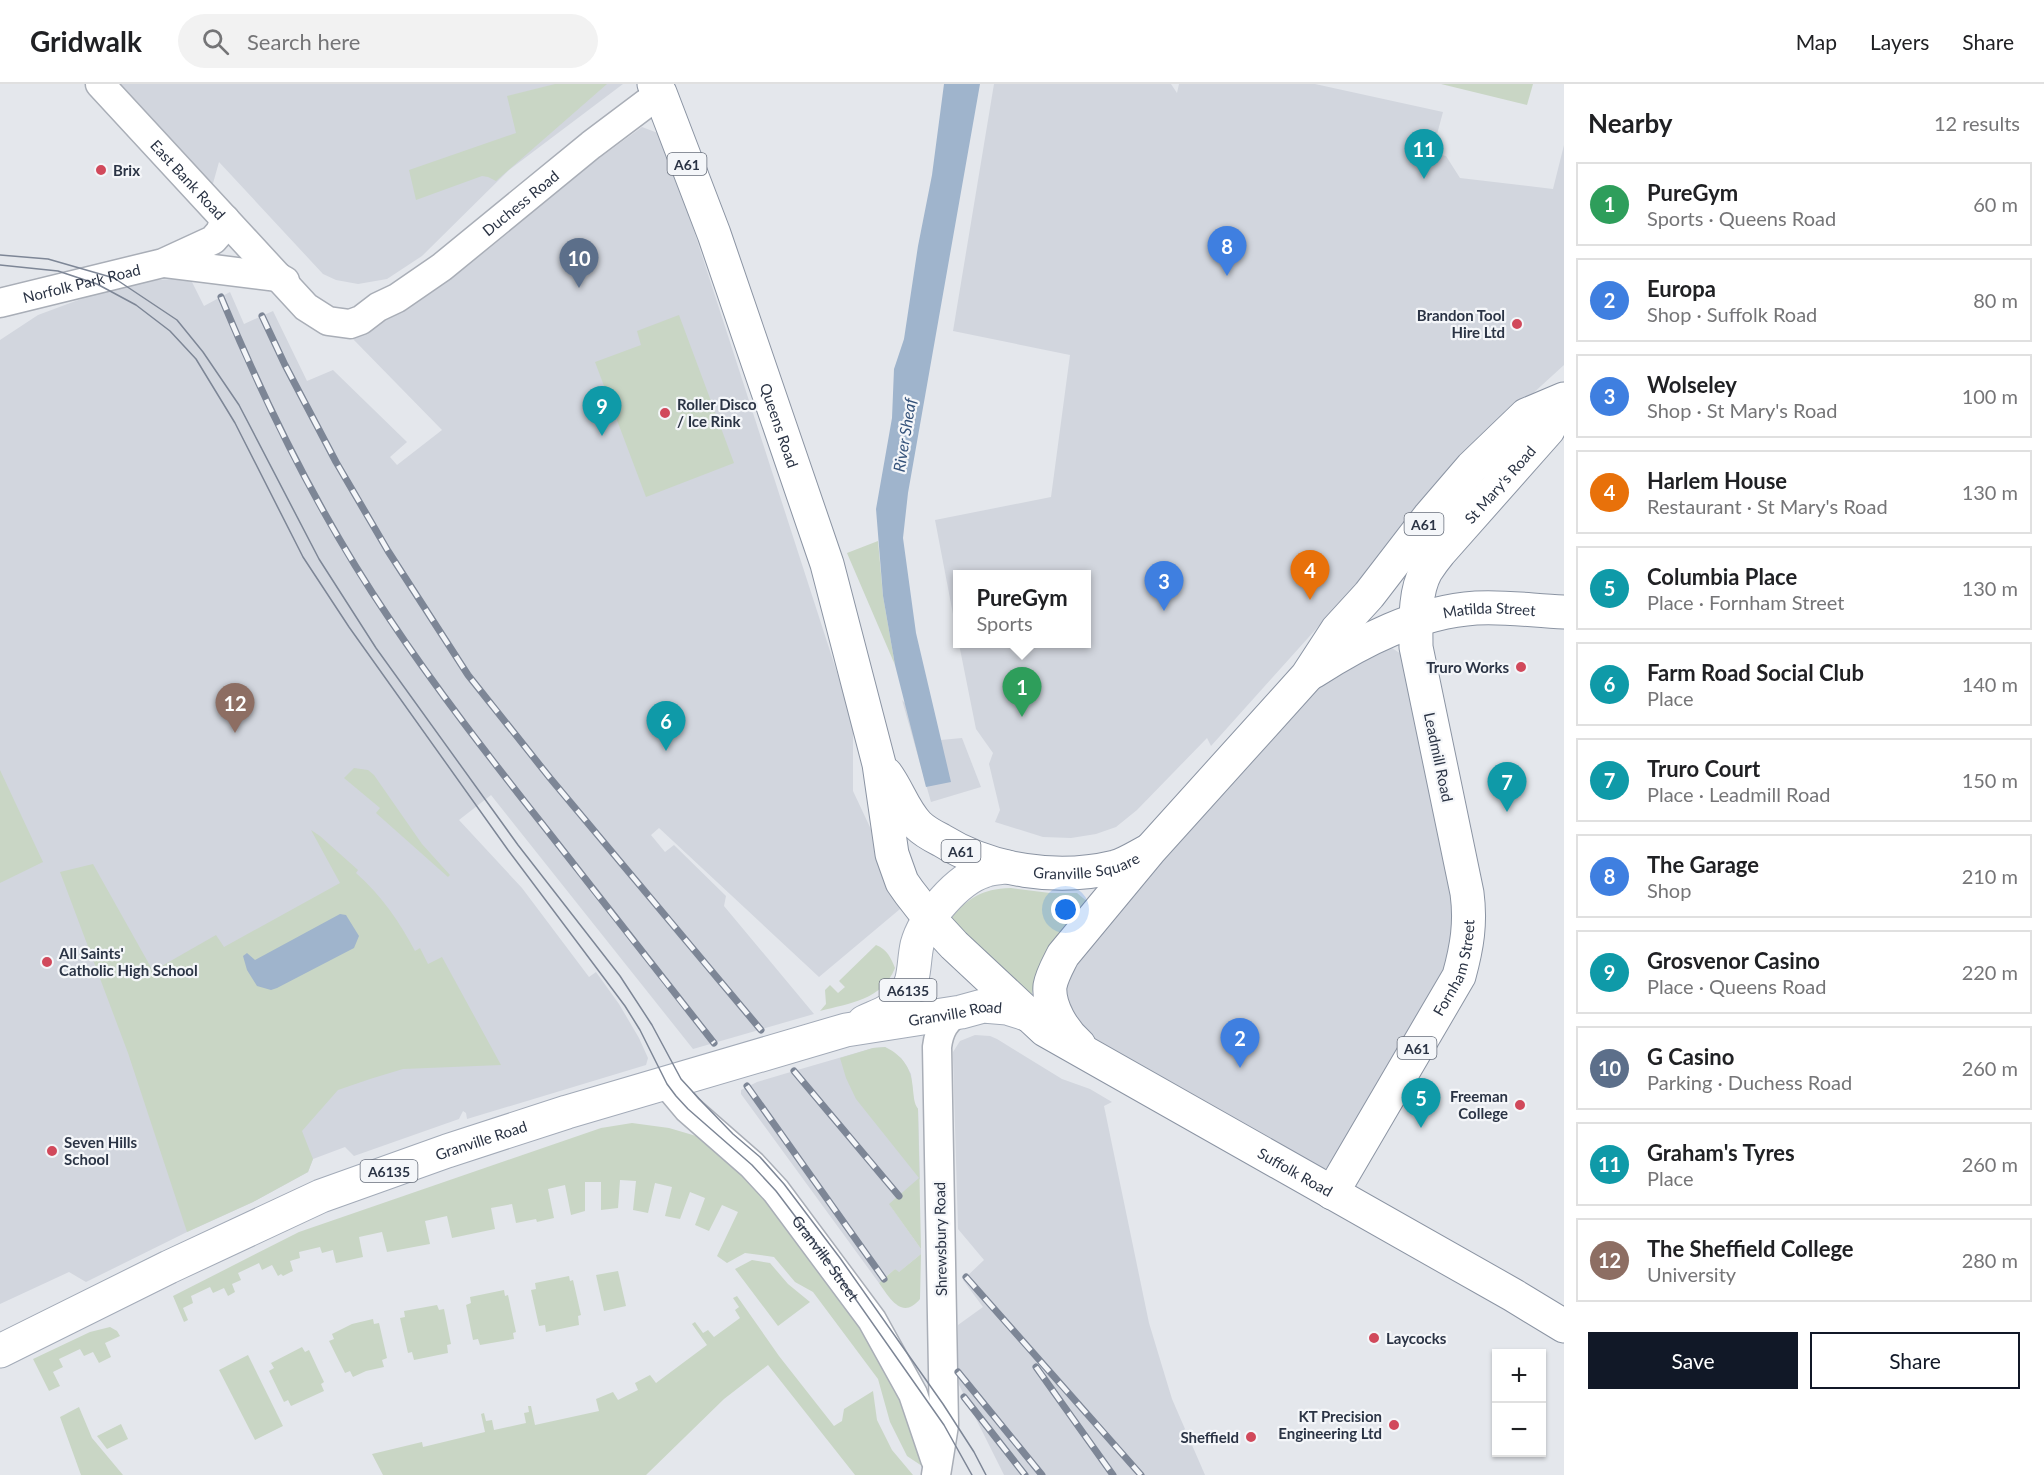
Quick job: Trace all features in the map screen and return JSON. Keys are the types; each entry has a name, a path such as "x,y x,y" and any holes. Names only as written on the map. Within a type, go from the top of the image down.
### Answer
{"main road":[{"name":"Queens Road","path":"658,87 714,234 806,498 835,590 879,764 890,847 902,882 930,919"},
{"name":"St Mary's Road","path":"1307,676 1345,652 1416,620 1425,572 1458,530 1548,430 1564,399"},
{"name":"St Mary's Road","path":"1150,850 1307,676 1337,630 1472,467 1526,415 1564,399"},
{"name":"Matilda Street","path":"1416,620 1476,608 1564,612"},
{"name":"Leadmill Road","path":"1416,620 1416,647 1467,893"},
{"name":"Queens Road","path":"879,764 910,815 919,825 953,848 985,862 1007,867"},
{"name":"Granville Square","path":"930,919 939,906 967,881 984,871 1007,867 1049,872 1083,872 1117,867 1150,850"},
{"name":"Granville Square","path":"1092,1056 1072,1038 1061,1023 1050,993 1050,984 1063,955 1150,850"},
{"name":"Fornham Street","path":"1332,1192 1459,976 1469,930 1467,893"},
{"name":"A61","path":"930,919 1029,1016"},
{"name":"Granville Road","path":"0,1351 169,1267 321,1196 556,1115 846,1030 893,1009 903,999 914,977 918,943 930,919"},
{"name":"Granville Road","path":"846,1030 961,1012 983,1006 1007,1008 1029,1016"},
{"name":"Suffolk Road","path":"1029,1016 1046,1030 1564,1326"}],"street":[{"name":"East Bank Road","path":"100,84 278,277 322,304 341,309 361,310 378,307"},
{"name":"Duchess Road","path":"378,307 417,286 495,225 658,87"},
{"name":"Norfolk Park Road","path":"0,303 163,263 213,240 220,232 225,219"},
{"name":"Norfolk Park Road","path":"163,263 278,277"},
{"name":"Shrewsbury Road","path":"936,1469 944,1425 937,1047 939,1034 947,1020 961,1012"},
{"name":"Granville Street","path":"667,1084 688,1109 752,1165 776,1191 872,1320 914,1394 936,1469"}],"shaded area":[{"path":"111,84 623,84 509,170 422,256 387,279 358,284 336,280 323,274 219,162 212,187"},
{"path":"994,84 1171,84 1177,93 1179,84 1315,84 1443,112 1432,153 1446,156 1460,178 1553,189 1564,145 1564,365 1460,460 1379,559 1211,746 1207,738 1137,810 1116,827 1096,834 1071,838 1043,837 995,822 1000,810 989,764 993,753 976,729 960,648 1091,648 1091,570 953,570 953,614 935,520 1051,497 1070,355 953,331"},
{"path":"642,127 663,135 853,722 853,791 906,904 819,977 659,828 651,835 665,852 674,845 726,896 724,906 814,1014 693,1049 491,795 459,820 522,888 589,977 596,972 619,1004 639,1038 648,1058 646,1065 467,1119 463,1111 459,1119 354,1156 345,1147 313,1159 308,1172 253,1202 86,1282 69,1272 0,1304 0,340 38,315 97,293 157,280 190,278 204,306 230,292 244,324 273,311 307,381 333,370 407,442 390,457 397,465 442,430 352,338"},
{"path":"1389,646 1401,654 1457,902 1453,956 1338,1160 1324,1169 1092,1043 1066,1006 1065,986 1078,955 1329,677"},
{"path":"902,700 941,740 962,738 981,787 931,802"},
{"path":"975,1035 997,1039 1062,1079 1090,1089 1112,1102 1104,1106 1149,1323 1172,1399 1205,1475 1004,1475 957,1381 958,1325 983,1307 963,1280 984,1260 958,1229 953,1052 960,1041"},
{"path":"885,1047 901,1058 911,1074 914,1104 918,1109 920,1179 890,1205 921,1249 921,1254 898,1273 895,1269 879,1283 741,1094 741,1090 757,1082 873,1048"}],"green space":[{"path":"555,84 607,84 496,181 482,176 416,200 409,170 516,133 507,96"},
{"path":"1441,84 1533,84 1527,105"},
{"name":"Roller Disco / Ice Rink","path":"679,315 734,463 646,497 595,362 641,345 637,331"},
{"path":"878,541 883,596 895,665 847,553"},
{"path":"354,768 368,770 374,775 422,844 450,875 448,877 376,813 380,808 344,778"},
{"path":"0,770 43,862 0,883"},
{"path":"311,830 358,870 356,873 389,909 415,951 420,948 428,964 442,957 501,1065 403,1069 338,1090 302,1131 313,1159 308,1172 253,1202 187,1232 128,1053 60,872 93,864 153,971 216,935 224,947 340,883"},
{"path":"1011,888 1050,893 1077,893 1089,903 1037,973 1031,997 948,919 976,896 991,890"},
{"path":"876,945 886,951 895,968 889,979 882,987 864,999 820,1011 826,1004 825,990 830,985 838,993 845,987 839,981"},
{"path":"885,1047 906,1064 918,1109 921,1249 889,1204 919,1178 856,1099 840,1058 873,1048"},
{"path":"632,1123 669,1128 703,1138 747,1173 872,1342 908,1407 922,1456 922,1466 907,1456 890,1422 878,1379 813,1292 795,1282 774,1257 745,1253 727,1263 717,1256 738,1212 722,1205 709,1231 695,1225 705,1198 690,1192 680,1219 665,1216 672,1187 655,1183 648,1213 633,1210 636,1181 620,1180 618,1208 601,1210 601,1182 585,1182 585,1211 571,1215 565,1185 548,1189 554,1218 516,1223 512,1204 491,1208 495,1229 452,1238 447,1216 425,1221 430,1244 387,1252 382,1232 359,1237 363,1257 336,1263 333,1250 322,1253 320,1247 299,1252 300,1258 290,1261 293,1271 283,1276 281,1274 278,1276 272,1265 262,1270 259,1263 238,1273 241,1280 232,1284 235,1292 228,1296 224,1288 213,1293 210,1287 191,1296 193,1303 183,1308 188,1320 184,1322 173,1296 299,1232 601,1128"},
{"path":"921,1254 920,1299 907,1308 902,1307 892,1300 879,1283 895,1269 899,1272"},
{"path":"752,1260 770,1263 788,1284 810,1302 778,1326 735,1269"},
{"path":"618,1271 626,1306 604,1311 596,1275"},
{"path":"569,1276 570,1281 573,1280 581,1315 578,1316 579,1325 546,1332 545,1325 539,1326 531,1290 536,1289 535,1283"},
{"path":"504,1290 505,1296 508,1295 516,1332 513,1333 514,1339 480,1345 478,1339 473,1340 466,1305 471,1303 470,1297"},
{"path":"737,1296 779,1356 834,1426 842,1421 844,1409 873,1391 877,1420 892,1450 913,1475 855,1475 768,1365 724,1399 646,1475 383,1475 372,1454 422,1442 423,1447 485,1432 481,1414 484,1413 486,1421 492,1420 494,1430 526,1423 524,1413 529,1412 528,1406 531,1406 535,1425 599,1411 596,1399 613,1392 618,1400 638,1390 635,1383 650,1375 656,1383 707,1345 692,1324 695,1322 703,1333 708,1330 714,1337 740,1318 735,1310 739,1307 733,1298"},
{"path":"437,1305 439,1310 444,1309 451,1344 447,1345 448,1353 414,1360 412,1352 408,1353 400,1318 405,1317 404,1311"},
{"path":"373,1319 374,1324 379,1323 387,1358 382,1360 384,1367 353,1377 350,1371 345,1373 329,1341 334,1339 332,1334 352,1324"},
{"path":"110,1327 120,1336 105,1343 111,1357 99,1363 93,1352 84,1356 80,1349 59,1359 63,1367 53,1372 60,1386 49,1391 33,1359 90,1332"},
{"path":"302,1347 305,1352 309,1350 324,1382 321,1384 324,1391 291,1406 288,1400 284,1402 269,1371 274,1368 271,1363"},
{"path":"248,1355 283,1426 255,1440 219,1370"},
{"path":"79,1407 92,1438 123,1475 81,1475 60,1417"},
{"path":"121,1424 128,1439 107,1449 97,1436"}],"water":[{"name":"River Sheaf","path":"944,84 980,84 908,493 903,538 916,633 951,782 926,787 895,665 883,596 876,509 892,418 894,369 904,339 918,246 932,175"},
{"path":"340,914 346,915 359,936 354,948 277,988 271,990 257,986 247,970 243,956 247,953 255,960"}],"tram line":[{"path":"0,255 48,259 114,278 177,320 203,352 239,405 319,559 376,648 518,845 620,976 652,1025 681,1079 784,1184 840,1258 943,1404 986,1475"},
{"path":"0,265 58,271 97,284 136,305 170,331 196,359 235,423 303,557 349,627 508,850 625,1006 640,1030 667,1084 688,1109 752,1165 776,1191 826,1257 944,1425 972,1475"}],"railway":[{"path":"221,297 257,380 297,462 318,502 389,618 484,749 714,1043"},
{"path":"262,316 336,462 388,551 468,675 550,778 761,1030"},
{"path":"794,1071 899,1196"},
{"path":"747,1086 884,1279"},
{"path":"966,1277 1141,1475"},
{"path":"1036,1367 1113,1475"},
{"path":"958,1372 1042,1475"},
{"path":"964,1397 1025,1475"}],"place":[{"name":"Brix","path":"101,170"},
{"name":"Graham's Tyres","path":"1424,179"},
{"name":"The Garage","path":"1227,276"},
{"name":"G Casino","path":"579,288"},
{"name":"Brandon Tool Hire Ltd","path":"1517,324"},
{"name":"Roller Disco / Ice Rink","path":"665,413"},
{"name":"Grosvenor Casino","path":"602,436"},
{"name":"Harlem House","path":"1310,600"},
{"name":"Wolseley","path":"1164,611"},
{"name":"Truro Works","path":"1521,667"},
{"name":"PureGym","path":"1022,717"},
{"name":"The Sheffield College","path":"235,733"},
{"name":"Farm Road Social Club","path":"666,751"},
{"name":"Truro Court","path":"1507,812"},
{"name":"All Saints' Catholic High School","path":"47,962"},
{"name":"Europa","path":"1240,1068"},
{"name":"Freeman College","path":"1520,1105"},
{"name":"Columbia Place","path":"1421,1128"},
{"name":"Seven Hills School","path":"52,1151"},
{"name":"Laycocks","path":"1374,1338"},
{"name":"KT Precision Engineering Ltd","path":"1394,1425"},
{"name":"Sheffield","path":"1251,1437"}]}
